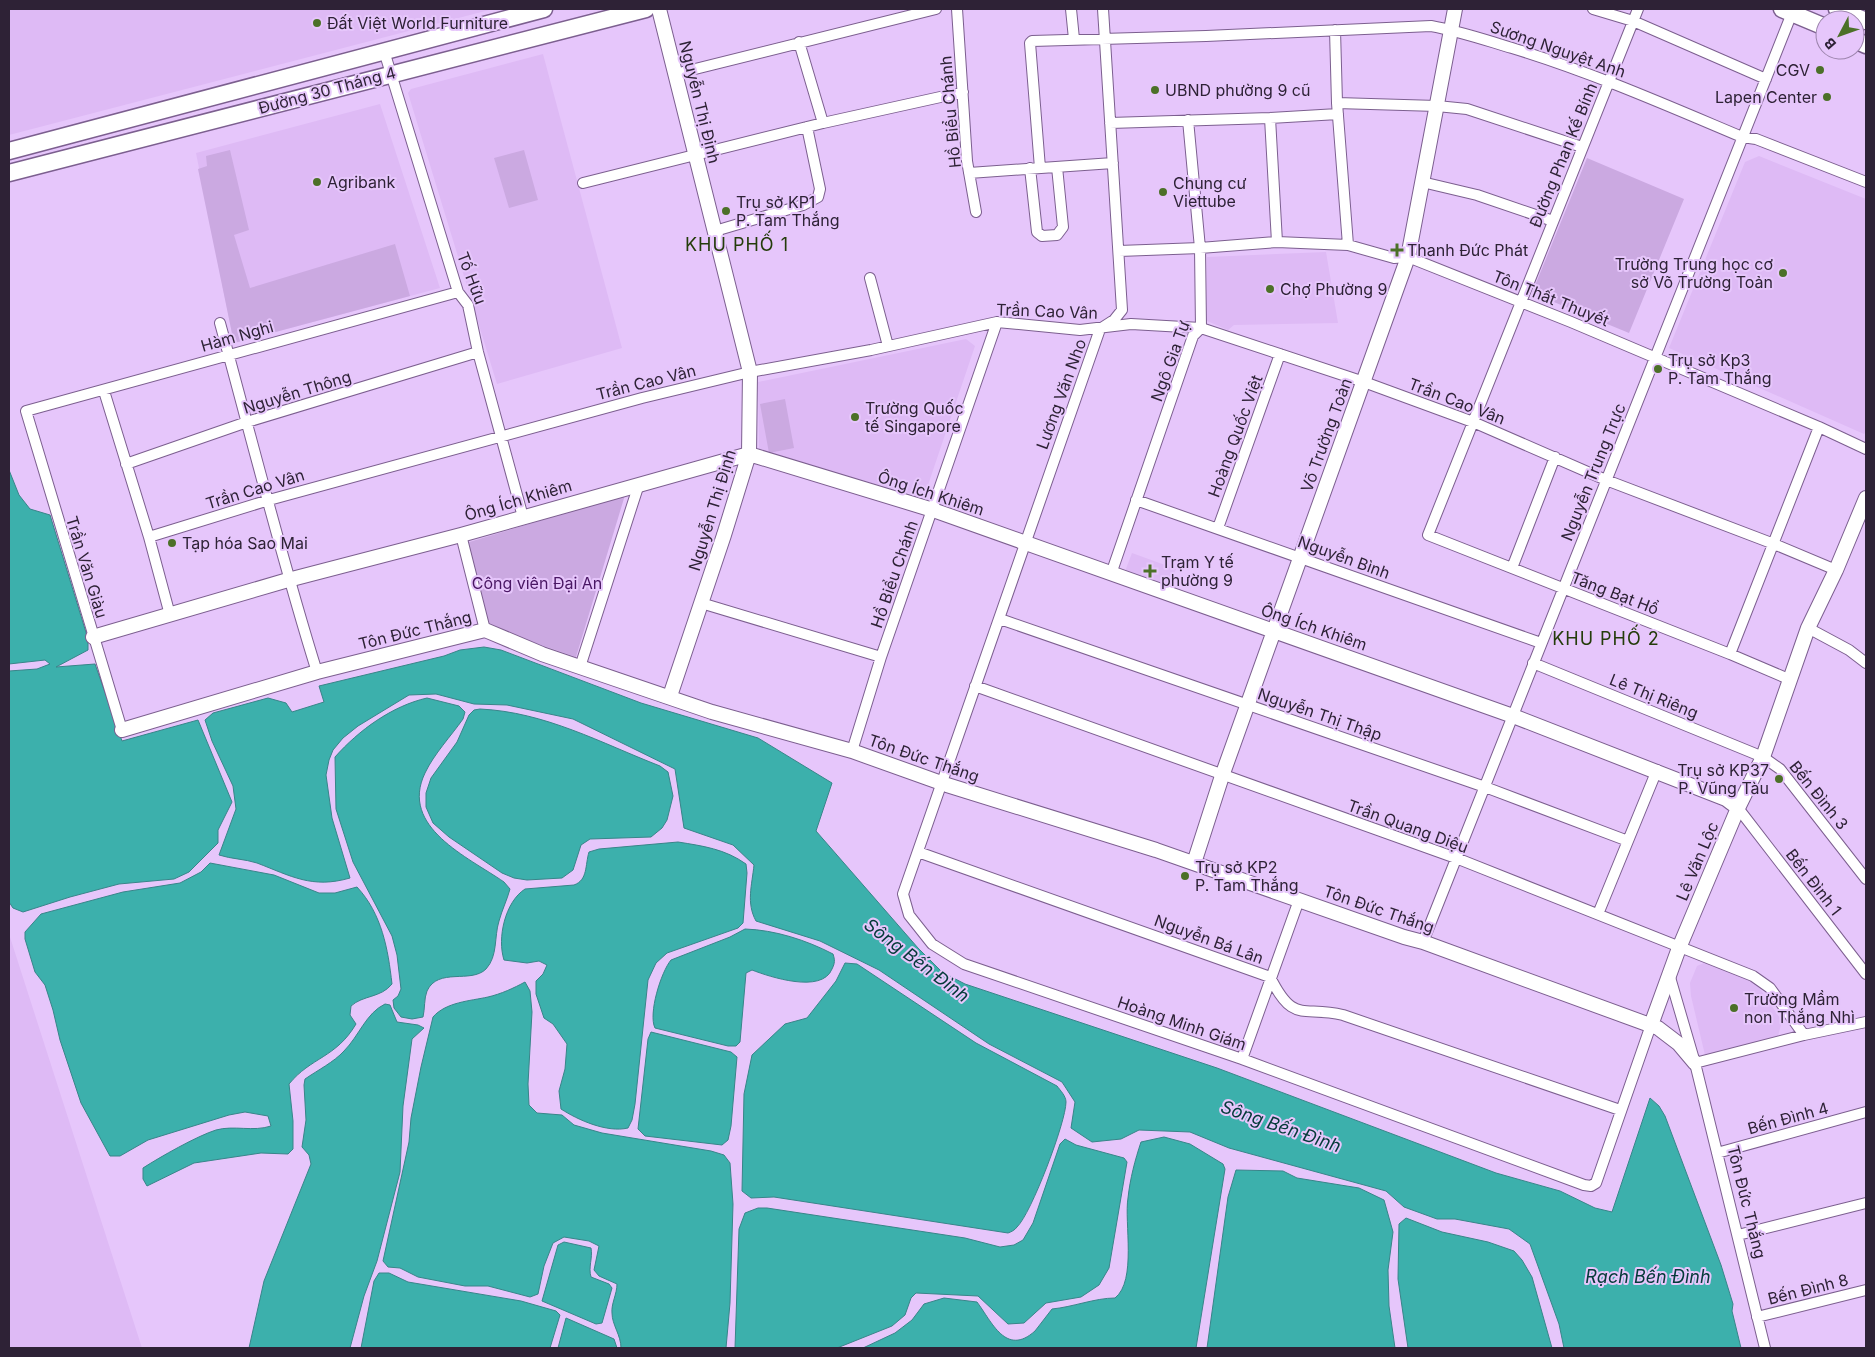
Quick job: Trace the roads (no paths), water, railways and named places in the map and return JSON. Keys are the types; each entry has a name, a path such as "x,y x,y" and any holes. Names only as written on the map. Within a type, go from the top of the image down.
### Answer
{"main road":[{"name":"Đường 30 Tháng 4","path":"9,151 544,9"},
{"name":"Đường 30 Tháng 4","path":"9,173 646,9"},
{"path":"1838,9 1866,21"},
{"path":"1787,11 1815,23"}],"street":[{"name":"Nguyễn Thị Định","path":"659,9 750,372 749,454 670,696"},
{"path":"675,74 936,9"},
{"name":"Hồ Biểu Chánh","path":"957,9 965,147 976,212"},
{"path":"1071,9 1074,39"},
{"name":"Lương Văn Nho","path":"940,782 1000,619 1024,544 1100,329 1114,320 1122,310 1103,9"},
{"name":"Võ Trường Toản","path":"1194,863 1222,776 1408,257 1455,9"},
{"path":"1593,9 1633,21 1766,79"},
{"name":"Đường Phan Kế Bính","path":"1428,535 1638,9"},
{"name":"Nguyễn Trung Trực","path":"1423,942 1766,79 1787,11"},
{"name":"Sương Nguyệt Anh","path":"1035,168 1030,44 1038,39 1206,36 1431,26 1452,30 1609,81 1742,137 1756,139 1866,182"},
{"path":"1335,30 1337,108 1348,245"},
{"path":"798,42 823,123"},
{"name":"Tố Hữu","path":"384,52 458,292 468,304 478,352 524,517"},
{"path":"583,183 823,123 963,92"},
{"path":"1110,123 1270,118 1337,108 1437,106 1476,112 1582,148"},
{"path":"1270,118 1277,242"},
{"name":"Ngô Gia Tự","path":"1111,574 1193,336 1201,328 1200,248 1188,120"},
{"path":"715,231 803,205 818,197 820,189 807,127"},
{"path":"969,173 1113,163"},
{"path":"1035,168 1036,232 1042,236 1057,235 1063,227 1057,167"},
{"path":"1422,182 1476,196 1553,221"},
{"name":"Tôn Thất Thuyết","path":"1119,251 1200,248 1277,242 1348,245 1394,258 1408,257 1655,358 1819,427 1866,449"},
{"path":"870,278 888,346"},
{"name":"Hàm Nghi","path":"26,411 458,292"},
{"name":"Hồ Biểu Chánh","path":"852,751 881,658 997,322"},
{"name":"Trần Cao Vân","path":"149,537 269,500 502,436 750,372 888,346 997,322 1080,330 1131,324 1201,328 1364,382 1473,422 1606,480 1774,544 1836,570"},
{"path":"220,323 269,500 288,580 317,672"},
{"name":"Nguyễn Thông","path":"126,464 247,422 478,352"},
{"name":"Hoàng Quốc Việt","path":"1218,528 1280,354"},
{"path":"104,391 149,537 170,615"},
{"name":"Trần Văn Giàu","path":"26,411 122,730"},
{"path":"1730,654 1819,427"},
{"name":"Ông Ích Khiêm","path":"93,637 288,580 461,535 749,454 933,510 1024,544 1513,716 1726,798 1738,808"},
{"path":"1512,568 1555,457"},
{"path":"580,666 639,484"},
{"name":"Lê Văn Lộc","path":"1591,1186 1596,1183 1669,974 1738,808 1763,757 1808,628 1836,570 1866,498"},
{"name":"Nguyễn Bình","path":"1136,500 1541,643"},
{"path":"461,535 485,630"},
{"name":"Tăng Bạt Hổ","path":"1428,535 1730,654 1790,680"},
{"path":"701,603 881,658"},
{"name":"Nguyễn Thị Thập","path":"1000,619 1485,787 1628,841"},
{"path":"1808,628 1849,650 1866,663"},
{"name":"Tôn Đức Thắng","path":"122,730 317,672 485,630 580,666 745,722 852,751 940,782 1194,863 1423,942 1651,1025 1679,1044 1695,1063"},
{"name":"Lê Thị Riêng","path":"1533,663 1763,757"},
{"name":"Trần Quang Diệu","path":"975,686 1222,776 1456,858 1753,976 1765,983 1804,1035"},
{"name":"Bến Đình 3","path":"1763,757 1780,769 1866,879"},
{"path":"1598,914 1657,770"},
{"name":"Hoàng Minh Giám","path":"940,782 903,894 917,926 932,944 945,954 964,964 1242,1059 1576,1183 1591,1186"},
{"name":"Bến Đình 1","path":"1738,808 1866,974"},
{"name":"Nguyễn Bá Lân","path":"918,852 1270,977 1282,1000 1303,1012 1329,1011 1343,1015 1620,1110"},
{"path":"1242,1059 1299,900"},
{"name":"Tôn Đức Thắng","path":"1669,974 1695,1063 1765,1348"},
{"path":"1695,1063 1804,1035 1866,1022"},
{"name":"Bến Đình 4","path":"1717,1153 1866,1112"},
{"path":"1738,1235 1866,1203"},
{"name":"Bến Đình 8","path":"1757,1317 1866,1290"}],"water":[{"path":"9,470 19,495 30,509 50,515 88,639 88,650 56,667 95,664 122,741 198,720 232,802 218,830 218,843 189,872 174,879 119,884 23,912 13,908 9,902 9,671 37,669 50,664 45,660 9,664"},
{"name":"Rạch Bến Đình","path":"484,647 501,650 641,703 758,738 832,783 816,831 918,948 942,972 965,984 1217,1068 1496,1173 1560,1191 1595,1208 1612,1212 1650,1098 1659,1106 1665,1116 1721,1265 1733,1304 1732,1311 1741,1348 1564,1348 1559,1324 1530,1244 1509,1229 1455,1219 1437,1219 1404,1207 1386,1191 1229,1148 1190,1132 1139,1130 1121,1139 1092,1142 1071,1128 1075,1102 1062,1082 989,1044 879,970 820,941 756,921 750,901 754,865 733,845 684,828 675,769 573,719 507,705 474,704 436,694 409,695 358,726 343,738 333,750 329,760 326,775 332,818 350,878 313,882 257,863 219,855 236,809 233,786 212,741 205,720 213,713 268,698 286,703 292,712 324,702 319,686 444,656 460,650"},
{"path":"427,698 459,706 465,712 463,719 425,773 419,792 421,809 429,825 441,838 456,851 504,882 510,889 497,927 494,952 490,964 480,973 447,977 432,984 426,994 423,1017 412,1019 401,1017 394,1008 393,1000 398,996 401,989 397,955 392,936 353,862 336,809 335,757 344,747 377,720 401,707"},
{"path":"474,710 504,711 550,722 660,766 668,772 673,796 667,820 662,828 651,837 590,839 581,845 573,870 562,878 527,880 514,878 502,873 449,837 433,823 426,807 426,793 431,778 457,742 469,715"},
{"path":"678,842 722,852 746,864 743,923 738,928 667,953 656,963 648,980 632,1120 628,1128 611,1129 602,1127 584,1121 561,1109 559,1091 565,1069 567,1044 553,1024 544,1018 536,994 536,981 543,974 547,965 539,961 527,963 504,960 502,931 504,921 512,902 525,889 579,883 584,876 589,852 599,849"},
{"path":"210,863 274,875 319,893 335,893 357,887 366,897 378,920 386,945 392,984 383,992 356,1002 351,1006 350,1015 356,1024 348,1035 332,1051 306,1068 289,1084 293,1121 293,1149 288,1154 261,1153 194,1163 147,1186 143,1179 143,1168 159,1158 216,1130 271,1126 268,1116 245,1112 229,1115 148,1140 120,1156 110,1156 81,1103 60,1040 45,985 35,972 25,939 25,932 41,914 123,892 180,883 201,872"},
{"path":"745,929 779,934 812,944 833,954 833,967 826,977 818,981 807,982 795,982 752,970 746,973 740,1042 736,1046 728,1046 655,1028 653,1022 654,1003 663,974 671,960 730,937"},
{"path":"845,963 857,964 976,1043 1057,1086 1063,1093 1066,1102 1054,1147 1031,1205 1013,1231 1008,1233 774,1197 751,1198 742,1191 744,1094 752,1055 785,1024 807,1018 836,981"},
{"path":"525,982 530,991 532,1012 528,1084 529,1105 537,1113 562,1115 574,1125 602,1133 711,1151 724,1155 730,1163 733,1204 730,1303 726,1348 621,1348 612,1313 617,1284 599,1276 594,1270 599,1246 589,1241 564,1237 553,1243 544,1266 538,1294 530,1297 488,1286 465,1286 418,1277 400,1268 388,1267 383,1261 409,1142 411,1118 421,1067 433,1017 451,1005 498,994"},
{"path":"385,1004 390,1005 397,1022 418,1025 424,1028 412,1039 403,1106 400,1172 377,1261 364,1296 350,1348 249,1348 264,1281 311,1164 309,1155 302,1147 306,1120 305,1079 340,1055 373,1013"},
{"path":"651,1032 731,1052 737,1057 731,1126 728,1140 722,1145 645,1136 638,1129 648,1039"},
{"path":"1164,1137 1190,1144 1223,1164 1225,1169 1196,1348 863,1348 895,1333 912,1320 924,1304 944,1298 977,1302 1001,1334 1008,1339 1016,1340 1025,1338 1035,1331 1052,1309 1100,1299 1115,1298 1122,1290 1126,1279 1128,1265 1128,1198 1131,1177 1141,1142"},
{"path":"1065,1139 1076,1145 1124,1158 1127,1162 1109,1268 1099,1285 1081,1297 1046,1303 1024,1323 1008,1324 978,1296 916,1293 911,1298 905,1315 892,1326 837,1348 735,1348 739,1229 745,1213 758,1208 767,1208 965,1238 1000,1247 1014,1245 1023,1240 1033,1223 1060,1144"},
{"path":"1236,1170 1283,1171 1297,1178 1359,1188 1384,1200 1393,1232 1388,1270 1389,1306 1395,1348 1207,1348 1228,1197"},
{"path":"1406,1218 1442,1232 1488,1242 1514,1251 1532,1277 1552,1348 1408,1348 1398,1279 1399,1224"},
{"path":"564,1242 591,1248 591,1277 609,1284 612,1288 602,1323 596,1324 542,1301 558,1245"},
{"path":"379,1273 389,1273 408,1282 521,1301 556,1311 560,1315 550,1348 361,1348 374,1281"},
{"path":"566,1318 614,1339 617,1348 558,1348"}],"place":[{"name":"Đất Việt World Furniture","path":"317,23"},
{"name":"CGV","path":"1820,70"},
{"name":"UBND phường 9 cũ","path":"1155,90"},
{"name":"Lapen Center","path":"1827,97"},
{"name":"Agribank","path":"317,182"},
{"name":"Chung cư Viettube","path":"1163,192"},
{"name":"Trụ sở KP1 P. Tam Thắng","path":"726,211"},
{"name":"Thanh Đức Phát","path":"1397,250"},
{"name":"Trường Trung học cơ sở Võ Trường Toản","path":"1783,273"},
{"name":"Chợ Phường 9","path":"1270,289"},
{"name":"Trụ sở Kp3 P. Tam Thắng","path":"1658,369"},
{"name":"Trường Quốc tế Singapore","path":"855,417"},
{"name":"Tạp hóa Sao Mai","path":"172,543"},
{"name":"Trạm Y tế phường 9","path":"1150,571"},
{"name":"Trụ sở KP37 P. Vũng Tàu","path":"1779,779"},
{"name":"Trụ sở KP2 P. Tam Thắng","path":"1185,876"},
{"name":"Trường Mầm non Thắng Nhì","path":"1734,1008"}],"district":[{"name":"KHU PHỐ 1","path":"737,244"},
{"name":"KHU PHỐ 2","path":"1606,638"}],"park label":[{"name":"Công viên Đại An","path":"537,583"}],"water label":[{"name":"Sông Bến Đình","path":"917,960"},
{"name":"Sông Bến Đình","path":"1281,1126"}]}
